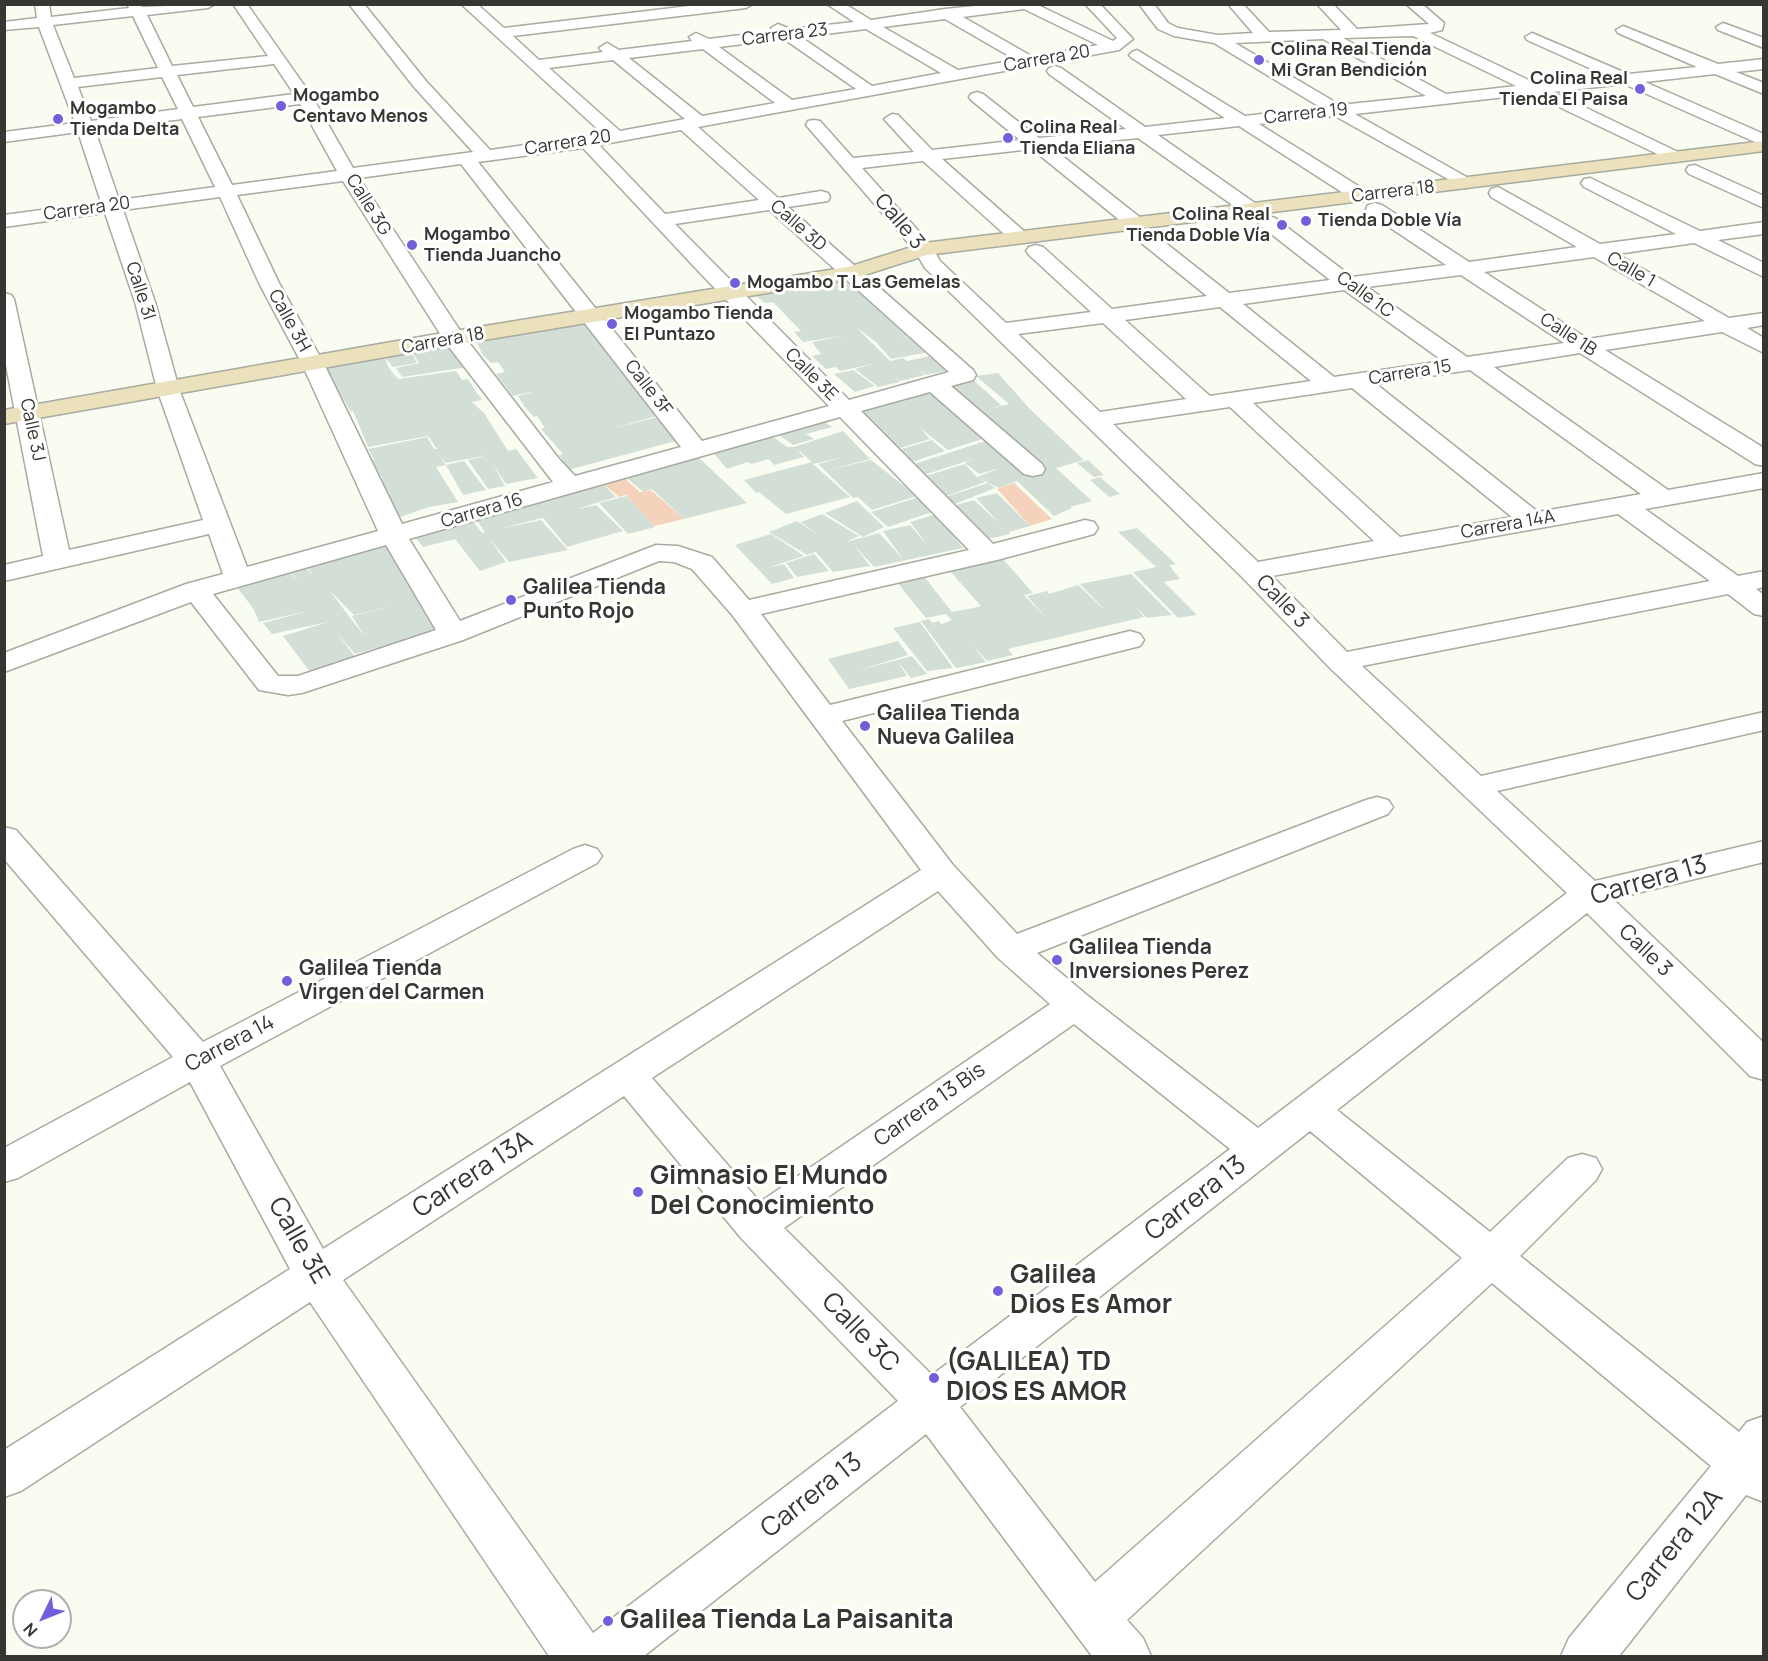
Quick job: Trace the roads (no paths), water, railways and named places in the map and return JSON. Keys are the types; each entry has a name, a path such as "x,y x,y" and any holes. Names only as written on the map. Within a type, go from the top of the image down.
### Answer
{"street":[{"path":"4,26 44,13 208,4"},
{"name":"Calle 3G","path":"240,4 305,98 348,173 454,338 550,464 570,486"},
{"name":"Calle 3F","path":"356,4 420,84 592,316 696,450"},
{"path":"468,4 615,135"},
{"path":"653,4 789,106"},
{"path":"834,4 866,25 955,75"},
{"path":"930,4 1029,61"},
{"path":"1092,4 1120,43"},
{"path":"1146,4 1163,26 1174,32 1218,39 1415,31 1437,27 1437,23 1413,4"},
{"path":"1235,4 1265,37"},
{"path":"1324,4 1354,34"},
{"path":"501,33 745,5 871,92"},
{"path":"1028,5 1120,43"},
{"name":"Carrera 23","path":"536,65 1028,5"},
{"name":"Calle 3H","path":"136,8 225,189 268,283 313,364 394,536 453,634"},
{"name":"Calle 3D","path":"564,11 692,123 773,204 965,375"},
{"name":"Calle 3I","path":"44,13 145,302 168,388 238,578"},
{"path":"1764,26 1723,27 1764,44"},
{"path":"1623,30 1764,89"},
{"path":"1415,31 1674,157"},
{"path":"1326,35 1445,100"},
{"path":"1532,37 1764,141"},
{"path":"1218,39 1464,183"},
{"name":"Carrera 20","path":"4,221 225,189 587,142 615,135 871,92 1120,43"},
{"name":"Calle 1B","path":"1137,55 1585,346 1764,459"},
{"path":"69,83 278,59"},
{"name":"Carrera 19","path":"849,164 1764,64"},
{"name":"Calle 1C","path":"1055,71 1260,216 1348,284 1469,364 1663,498"},
{"path":"977,97 1330,385"},
{"path":"4,137 305,98"},
{"path":"892,119 928,156 1019,237"},
{"name":"Calle 3","path":"814,125 928,256 1252,571 1340,662 1588,894 1764,1066"},
{"name":"Calle 3E","path":"587,142 731,293 988,554"},
{"name":"Carrera 18","path":"1368,203 1464,183 1764,146"},
{"name":"Carrera 18","path":"928,256 1036,251 1141,230 1186,217 1260,216 1368,203 1498,193 1764,162"},
{"path":"1695,170 1764,203"},
{"path":"1590,183 1764,271"},
{"name":"Calle 1","path":"1498,193 1764,347"},
{"path":"662,220 820,197"},
{"name":"Carrera 18","path":"17,415 454,338 852,273 1019,237 1141,230 1203,230 1260,216"},
{"path":"1186,217 1203,230"},
{"path":"1003,330 1764,228"},
{"path":"1036,251 1205,404"},
{"name":"Calle 3J","path":"4,299 17,415 58,562"},
{"name":"Carrera 15","path":"1095,420 1764,319"},
{"name":"Carrera 16","path":"4,663 196,590 965,375"},
{"path":"1357,381 1533,521"},
{"path":"934,384 1033,469"},
{"path":"1235,399 1394,546"},
{"name":"Carrera 14A","path":"1252,571 1764,480"},
{"path":"1623,505 1764,608"},
{"path":"4,573 218,524"},
{"path":"743,610 988,554 1085,528"},
{"path":"196,590 269,684 288,686 302,684 453,634 656,553 678,554 702,563 743,610 941,873 1011,950 1075,1005 1259,1150"},
{"path":"1340,662 1764,579"},
{"path":"824,716 1130,640"},
{"path":"1474,787 1764,721"},
{"path":"1011,950 1377,807"},
{"name":"Calle 3E","path":"4,837 198,1061 316,1276 579,1656"},
{"name":"Carrera 13","path":"604,1656 1588,894 1764,851"},
{"name":"Carrera 14","path":"4,1167 198,1061 585,856"},
{"name":"Carrera 13A","path":"4,1476 941,873"},
{"name":"Carrera 13 Bis","path":"756,1226 1075,1005"},
{"name":"Calle 3C","path":"628,1075 756,1226 930,1404 1092,1618 1125,1656"},
{"path":"1311,1110 1491,1258 1756,1460"},
{"path":"1092,1618 1491,1258 1582,1169"},
{"name":"Carrera 12A","path":"1587,1656 1756,1460"}],"place":[{"name":"Colina Real Tienda Mi Gran Bendición","path":"1259,60"},
{"name":"Colina Real Tienda El Paisa","path":"1640,89"},
{"name":"Mogambo Centavo Menos","path":"281,106"},
{"name":"Mogambo Tienda Delta","path":"58,119"},
{"name":"Colina Real Tienda Eliana","path":"1008,138"},
{"name":"Tienda Doble Vía","path":"1306,221"},
{"name":"Colina Real Tienda Doble Vía","path":"1282,225"},
{"name":"Mogambo Tienda Juancho","path":"412,245"},
{"name":"Mogambo T Las Gemelas","path":"735,283"},
{"name":"Mogambo Tienda El Puntazo","path":"612,324"},
{"name":"Galilea Tienda Punto Rojo","path":"511,600"},
{"name":"Galilea Tienda Nueva Galilea","path":"865,726"},
{"name":"Galilea Tienda Inversiones Perez","path":"1057,960"},
{"name":"Galilea Tienda Virgen del Carmen","path":"287,981"},
{"name":"Gimnasio El Mundo Del Conocimiento","path":"638,1192"},
{"name":"Galilea Dios Es Amor","path":"998,1291"},
{"name":"(GALILEA) TD DIOS ES AMOR","path":"934,1378"},
{"name":"Galilea Tienda La Paisanita","path":"608,1621"}]}
